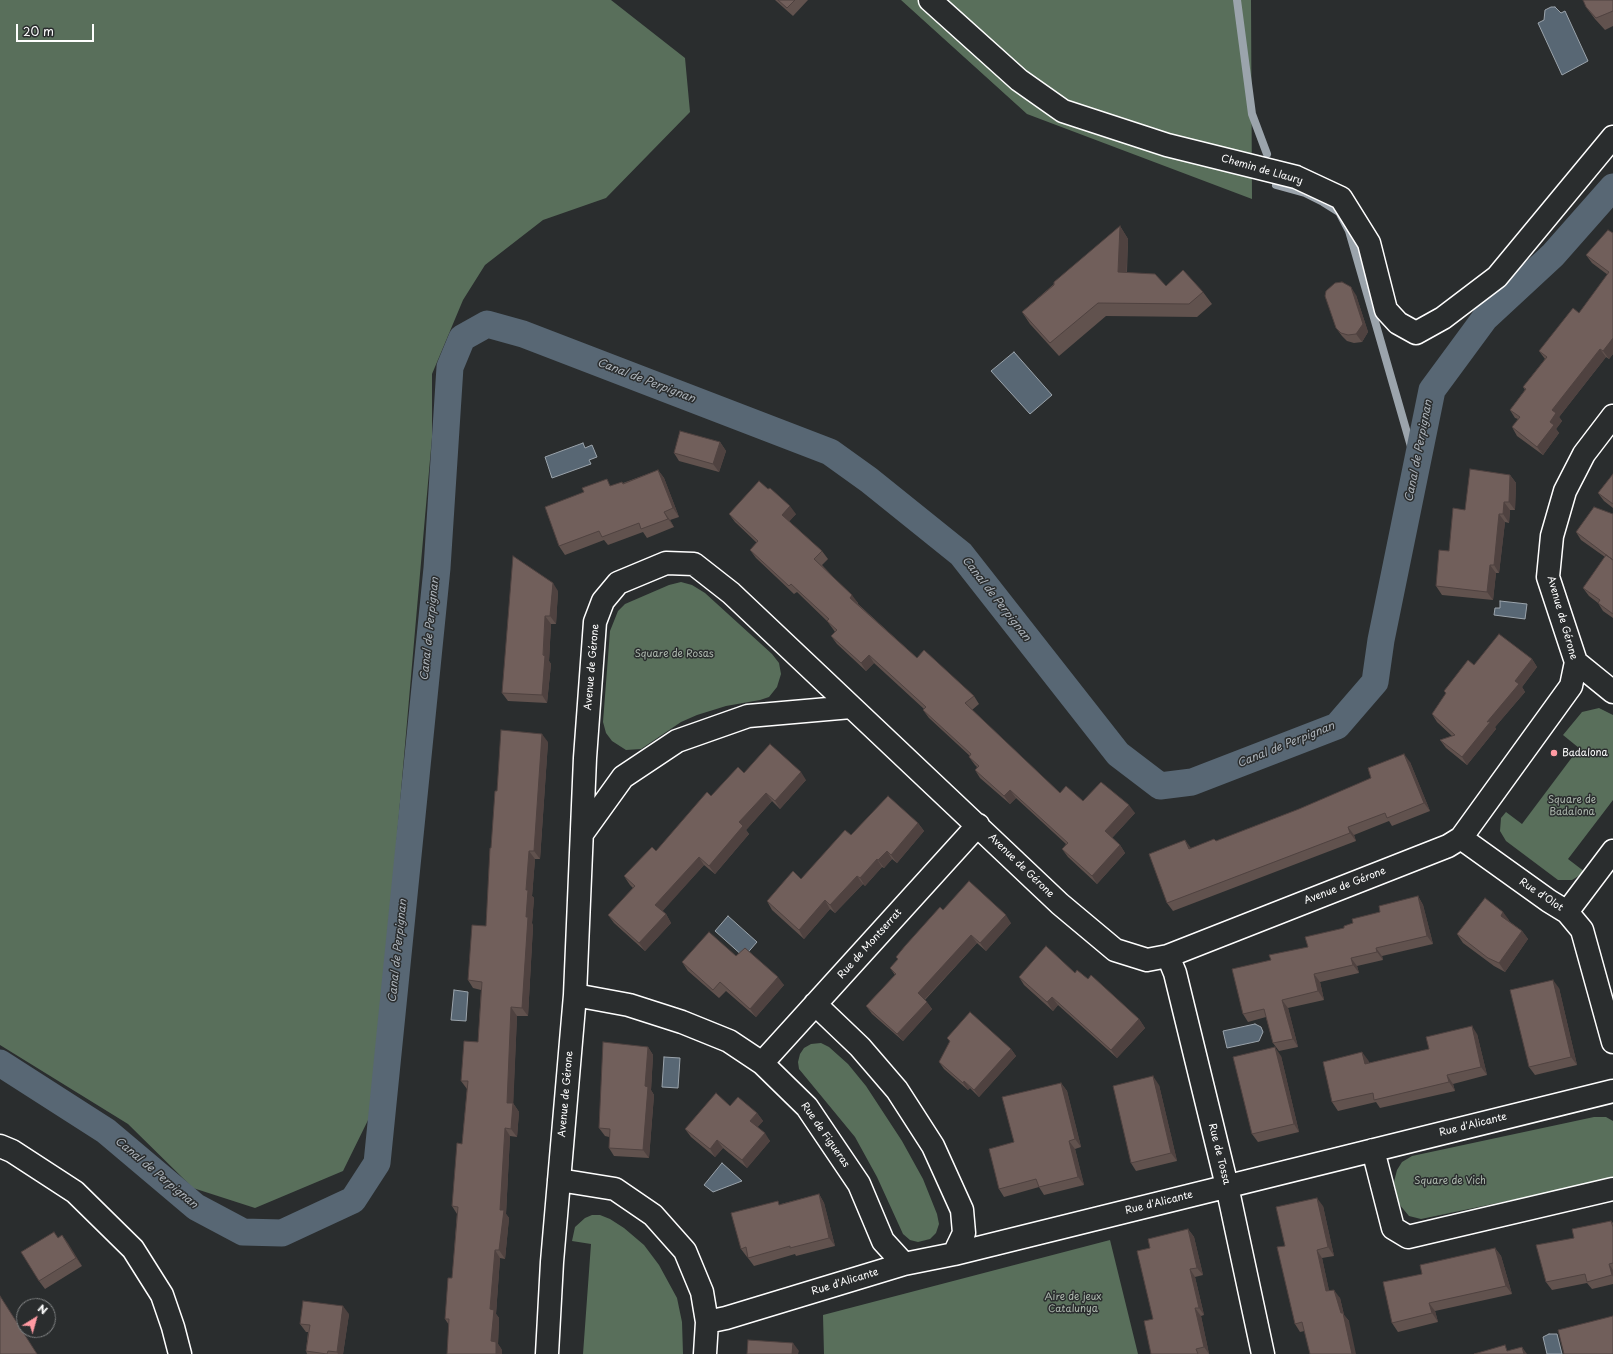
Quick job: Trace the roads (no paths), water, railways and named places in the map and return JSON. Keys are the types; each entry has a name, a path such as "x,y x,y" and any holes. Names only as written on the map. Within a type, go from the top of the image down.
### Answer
{"street":[{"name":"Chemin de Llaury","path":"930,0 1019,80 1063,111 1167,144 1296,177 1341,198 1369,243 1386,310 1398,323 1416,333 1443,318 1497,277 1613,137"},
{"name":"Avenue de Gérone","path":"547,1354 559,1180 575,995 585,758 595,622 603,601 618,583 666,563 694,564 731,593 1060,904 1115,950 1147,960 1168,956 1448,846 1461,838 1571,686 1576,662 1548,577 1552,536 1565,490 1584,454 1613,416"},
{"path":"1576,662 1613,692"},
{"path":"582,834 623,777 677,741 748,716 851,707"},
{"name":"Rue de Montserrat","path":"762,1063 978,825"},
{"name":"Rue d'Olot","path":"1461,838 1549,901 1567,912 1582,930 1613,1042"},
{"path":"1567,912 1613,851"},
{"name":"Rue de Tossa","path":"1168,956 1175,973 1227,1186 1263,1354"},
{"name":"Rue de Figueras","path":"575,995 629,1005 682,1022 729,1041 762,1063 807,1107 859,1184 883,1241 904,1264"},
{"path":"815,1004 860,1047 897,1090 933,1146 962,1210 964,1233 954,1254"},
{"name":"Rue d'Alicante","path":"706,1322 726,1318 904,1264 954,1254 1613,1091"},
{"path":"0,1146 12,1151 75,1192 133,1248 162,1295 180,1354"},
{"path":"1372,1150 1394,1228 1408,1237 1613,1189"},
{"path":"559,1180 615,1189 654,1215 685,1251 702,1292 706,1322 705,1354"}],"water":[{"path":"1555,7 1561,13 1565,11 1588,61 1562,75 1538,23 1544,20 1545,10"},
{"path":"1014,352 1052,395 1030,414 991,371"},
{"path":"583,443 585,448 592,445 597,457 589,460 591,464 552,478 545,457"},
{"path":"1500,601 1527,604 1525,619 1494,615 1495,608 1500,608"},
{"path":"728,916 757,942 744,957 715,931"},
{"path":"454,990 468,992 466,1021 451,1020"},
{"path":"1255,1024 1261,1027 1263,1032 1259,1041 1227,1048 1223,1031"},
{"path":"664,1057 680,1058 678,1088 662,1087"},
{"path":"722,1163 742,1181 713,1192 704,1185"},
{"path":"1549,1334 1557,1334 1562,1354 1547,1354 1543,1337"}],"waterway":[{"path":"1237,0 1252,114 1267,154"},
{"path":"1276,185 1305,193 1339,212 1349,231 1416,464"},
{"name":"Canal de Perpignan","path":"0,1063 106,1131 196,1207 243,1232 282,1233 353,1200 377,1163 437,568 450,367 462,338 487,324 523,334 830,452 869,480 961,554 1118,754 1160,786 1192,782 1337,726 1375,682 1381,640 1432,390 1485,318 1553,255 1613,187"}],"place":[{"name":"Badalona","path":"1554,753"}],"park label":[{"name":"Square de Rosas","path":"674,654"},
{"name":"Square de Badalona","path":"1572,806"},
{"name":"Square de Vich","path":"1450,1181"},
{"name":"Aire de jeux Catalunya","path":"1073,1302"}]}
